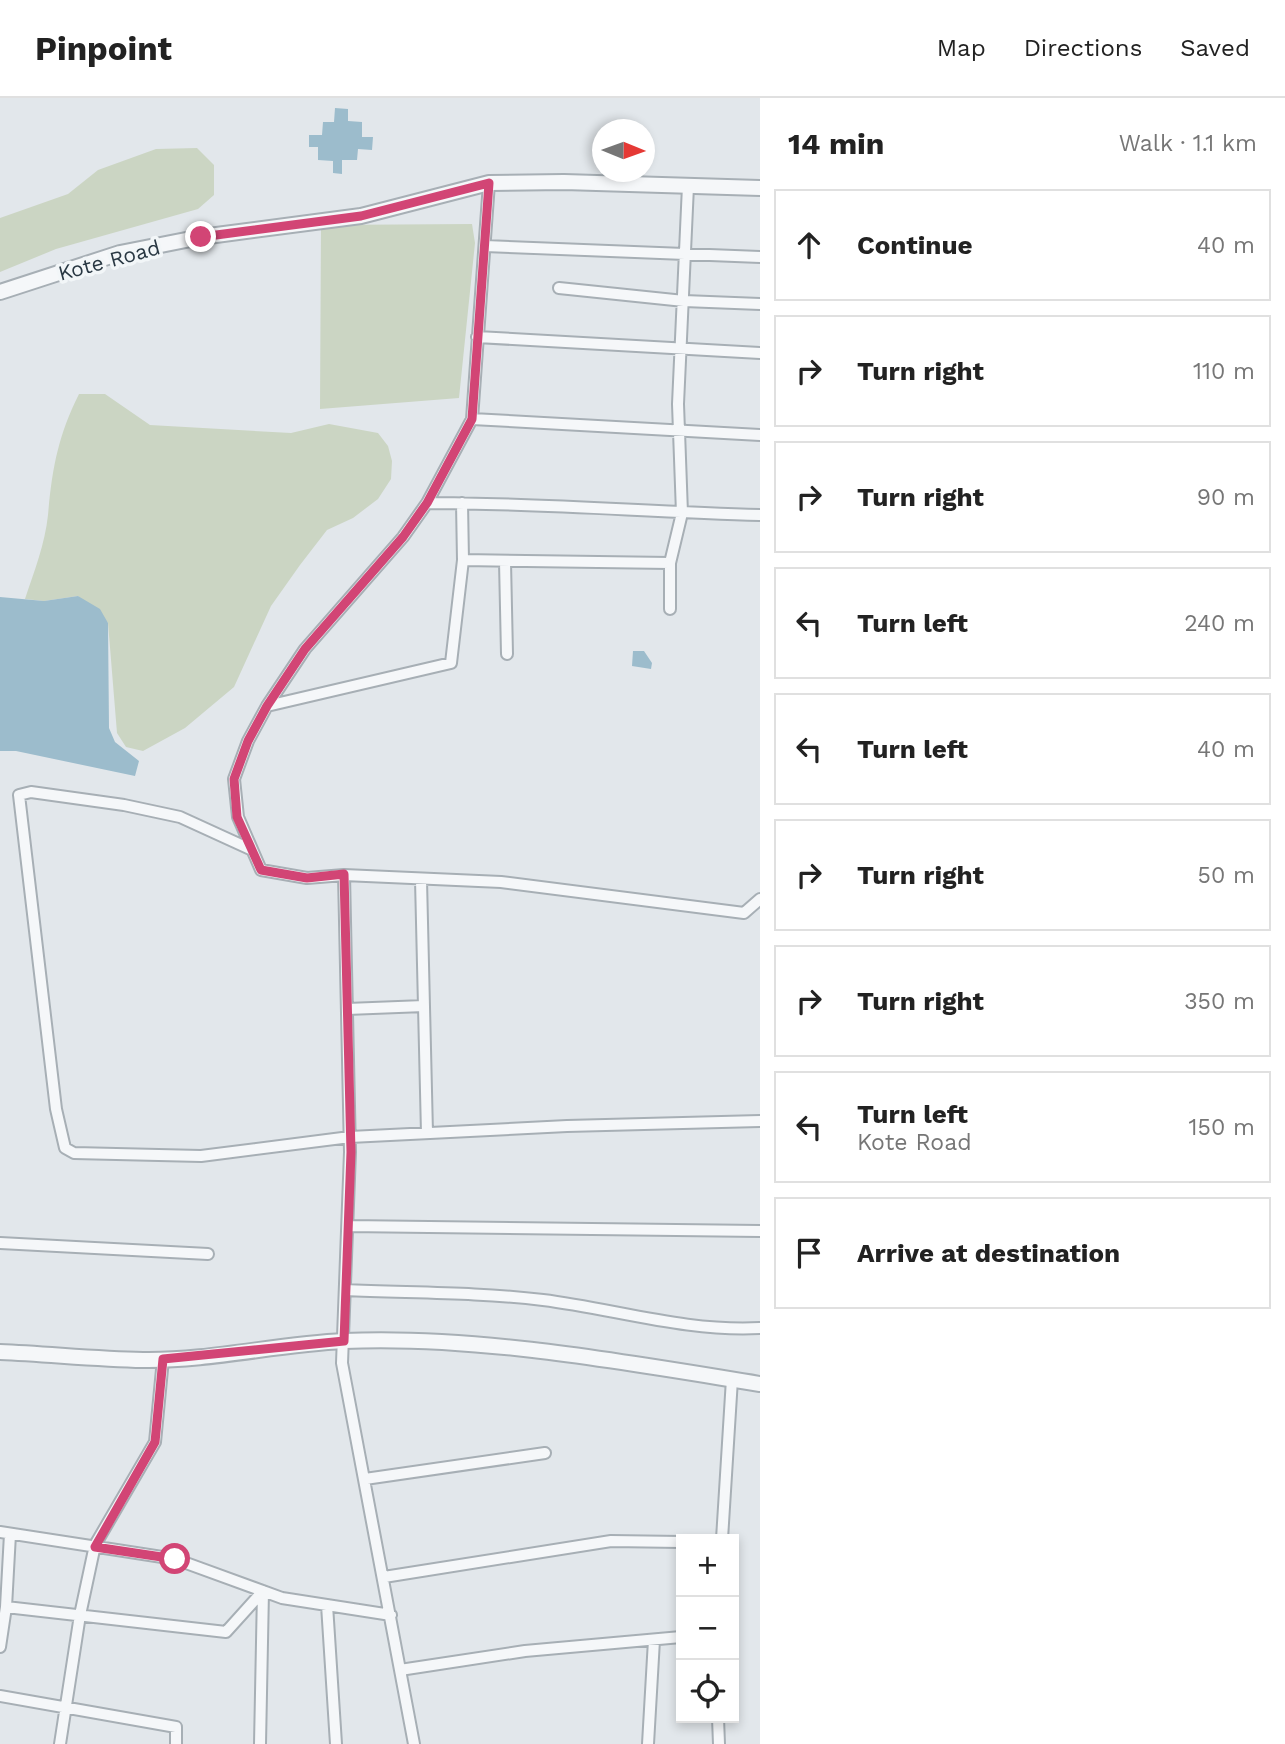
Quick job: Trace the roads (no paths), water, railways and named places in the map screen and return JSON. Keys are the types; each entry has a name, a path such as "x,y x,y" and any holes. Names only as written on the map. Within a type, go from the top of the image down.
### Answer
{"street":[{"name":"Kote Road","path":"0,292 120,253 201,237 361,216 489,183 564,182 760,188"},
{"path":"489,183 472,419 427,503 403,537 305,649 267,706 234,779 237,817 261,870 307,878 344,874 501,882 744,914 760,899"},
{"path":"670,610 670,563 682,513 679,429 688,186"},
{"path":"485,246 760,257"},
{"path":"559,288 684,301 760,304"},
{"path":"477,337 760,353"},
{"path":"472,419 760,435"},
{"path":"427,503 546,504 760,515"},
{"path":"267,706 451,663 463,560 462,503"},
{"path":"463,560 670,563"},
{"path":"505,562 508,654"},
{"path":"250,849 180,817 124,805 31,792 19,795 56,1109 65,1149 74,1153 201,1156 350,1137 760,1121"},
{"path":"344,874 350,1137 342,1363 414,1744"},
{"path":"421,880 427,1133"},
{"path":"347,1009 424,1006"},
{"path":"348,1226 760,1231"},
{"path":"0,1243 208,1254"},
{"path":"345,1290 475,1294 545,1300 651,1321 760,1328"},
{"path":"0,1352 163,1359 344,1341 445,1344 630,1363 760,1384"},
{"path":"60,1744 80,1615 95,1547 155,1442 163,1359"},
{"path":"722,1534 732,1379"},
{"path":"365,1479 545,1453"},
{"path":"0,1647 6,1607 5,1533 175,1559 282,1598 391,1615"},
{"path":"384,1577 611,1541 676,1542"},
{"path":"6,1607 226,1632 262,1591"},
{"path":"260,1744 262,1591"},
{"path":"327,1605 336,1744"},
{"path":"400,1670 525,1651 676,1638"},
{"path":"648,1744 654,1640"},
{"path":"0,1696 176,1727 176,1744"},
{"path":"718,1723 719,1744"}],"water":[{"path":"335,108 348,109 348,121 362,122 362,137 373,137 372,150 358,149 357,160 342,160 342,174 333,173 333,161 318,160 318,147 309,147 309,135 322,135 323,122 334,122"},
{"path":"78,596 100,609 108,623 109,728 115,742 139,761 135,776 16,751 0,751 0,597 44,601"},
{"path":"633,651 644,651 652,663 651,669 632,666"}]}
